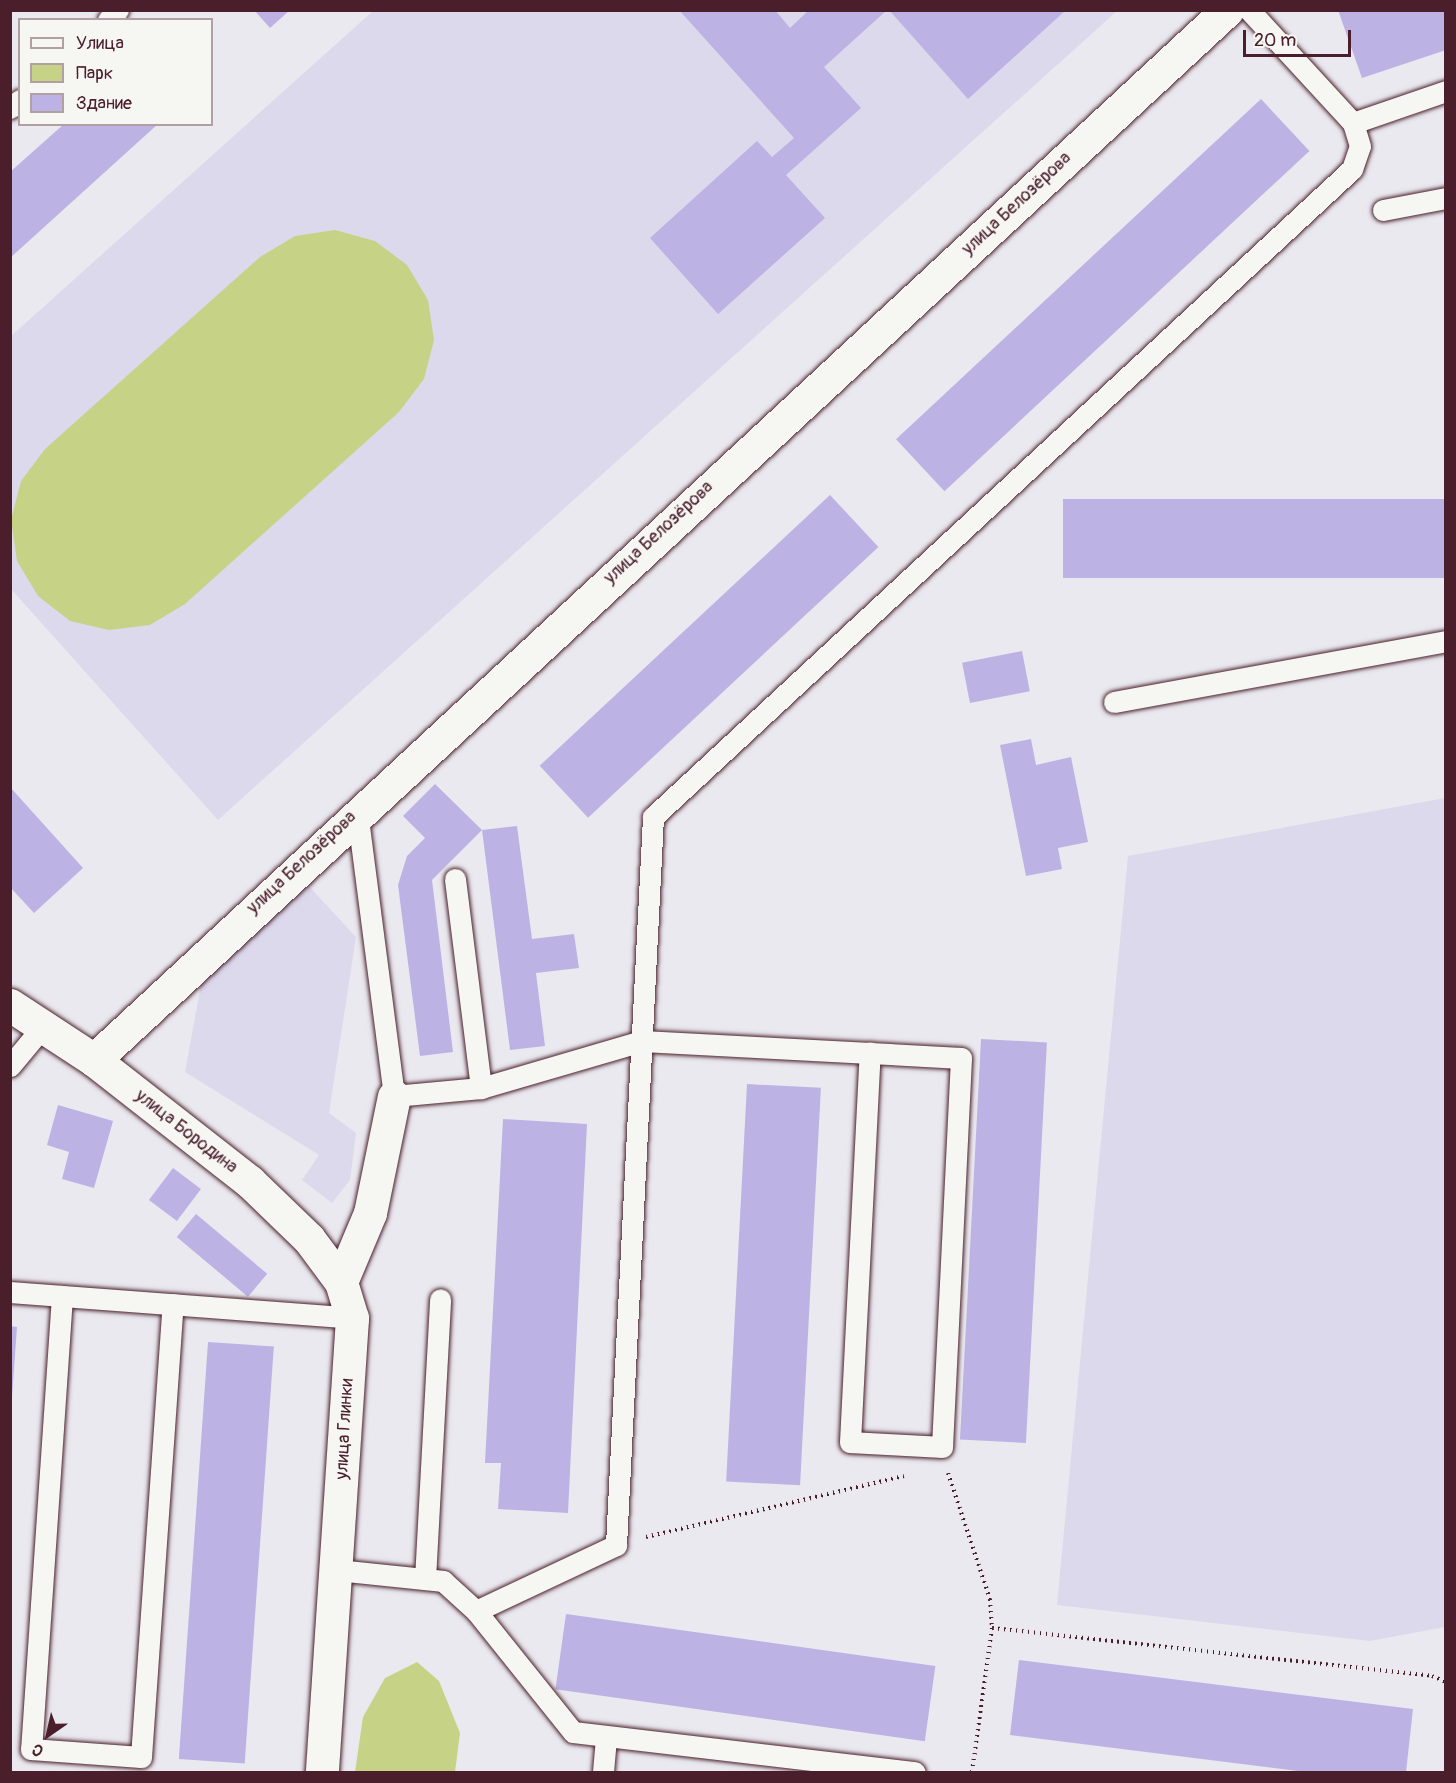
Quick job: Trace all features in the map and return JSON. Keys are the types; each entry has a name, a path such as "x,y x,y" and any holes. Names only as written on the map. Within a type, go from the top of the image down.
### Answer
{"street":[{"name":"улица Белозёрова","path":"94,1060 357,811 1227,10"},
{"name":"улица Бородина","path":"10,1005 44,1025 94,1060 249,1181 309,1239 341,1282"},
{"path":"341,1282 370,1213 394,1096"},
{"name":"улица Глинки","path":"322,1773 352,1318 341,1282"}],"lane":[{"path":"476,1611 616,1545 653,817 1352,169 1360,146 1353,123 1249,10"},
{"path":"1353,123 1446,91"},
{"path":"1383,210 1446,198"},
{"path":"1114,702 1446,641"},
{"path":"357,811 394,1096 482,1088 642,1041 870,1053 961,1058 942,1447 850,1442 870,1053"},
{"path":"455,879 482,1088"},
{"path":"10,1066 44,1025"},
{"path":"10,1292 352,1318"},
{"path":"62,1296 32,1749 42,1750 141,1757 173,1304"},
{"path":"425,1579 440,1299"},
{"path":"337,1570 442,1581 476,1611 573,1732 830,1767 915,1773"},
{"path":"603,1773 606,1738"}],"path":[{"path":"935,1471 947,1470 964,1511 990,1599 992,1628 972,1773"},
{"path":"616,1545 911,1475"},
{"path":"992,1628 1432,1676 1446,1682"}],"shaded area":[{"path":"373,11 1117,11 218,820 11,589 10,337"},
{"path":"1445,798 1445,1627 1370,1641 1057,1605 1128,856"},
{"path":"305,882 356,937 329,1113 356,1133 350,1180 332,1203 302,1180 319,1155 185,1072 202,979"}],"green space":[{"path":"335,230 375,241 407,265 428,300 434,340 424,379 399,412 185,604 150,625 109,630 70,621 38,596 17,561 11,520 21,481 45,449 260,257 295,236"},
{"path":"417,1662 439,1681 460,1733 455,1772 355,1772 363,1717 385,1678"}],"building":[{"path":"254,10 290,10 270,28"},
{"path":"679,10 775,10 790,28 809,10 887,10 824,67 861,108 786,175 825,218 718,314 650,238 757,141 772,157 794,138"},
{"path":"889,10 1066,10 968,99"},
{"path":"1338,10 1446,10 1446,50 1362,78"},
{"path":"1261,99 1309,151 944,491 896,439"},
{"path":"62,126 156,126 10,258 10,172"},
{"path":"830,495 878,547 588,818 540,766"},
{"path":"1063,499 1446,499 1446,578 1063,578"},
{"path":"1022,651 1030,691 970,703 962,663"},
{"path":"1031,739 1036,765 1071,757 1088,842 1058,848 1062,869 1026,876 1000,745"},
{"path":"435,784 482,830 432,880 453,1052 420,1056 398,885 407,856 425,838 403,816"},
{"path":"10,787 83,868 34,913 10,887"},
{"path":"517,826 532,939 574,934 579,968 536,973 545,1046 510,1050 482,830"},
{"path":"981,1039 1047,1042 1026,1443 960,1439"},
{"path":"747,1084 821,1088 800,1485 726,1481"},
{"path":"58,1105 113,1121 94,1188 62,1179 69,1152 47,1145"},
{"path":"503,1119 587,1124 568,1513 498,1509 501,1463 485,1463"},
{"path":"173,1168 201,1189 177,1221 149,1200"},
{"path":"196,1214 267,1274 248,1297 177,1237"},
{"path":"10,1326 17,1327 12,1397 10,1397"},
{"path":"208,1342 274,1347 245,1764 179,1759"},
{"path":"566,1614 935,1666 925,1741 555,1689"},
{"path":"1019,1660 1413,1709 1406,1772 1306,1772 1010,1735"}]}
